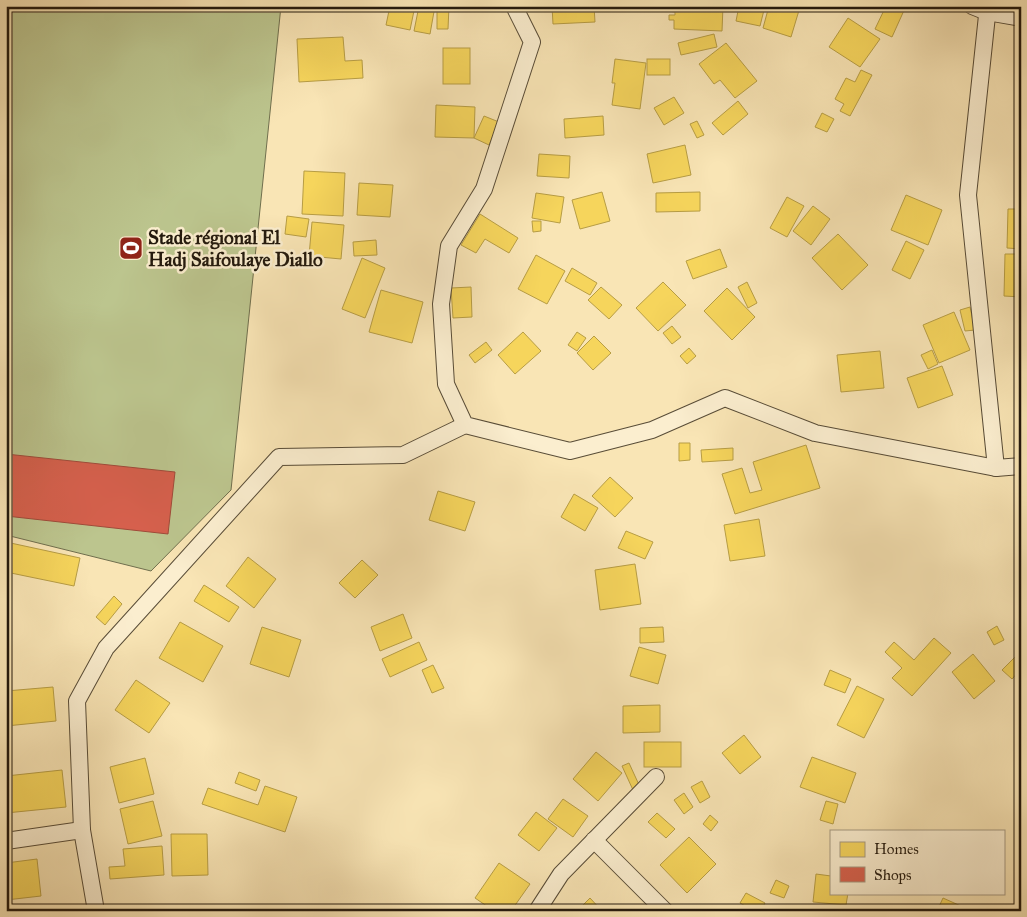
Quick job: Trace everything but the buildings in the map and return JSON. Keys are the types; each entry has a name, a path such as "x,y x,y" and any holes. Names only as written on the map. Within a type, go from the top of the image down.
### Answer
{"street":[{"path":"465,425 446,384 441,304 449,246 484,189 532,42 514,6"},
{"path":"972,6 1021,18"},
{"path":"988,9 968,195 996,468"},
{"path":"96,911 82,830 77,701 106,648 279,457 403,456 465,425 570,452 652,430 725,398 815,433 996,468 1021,466"},
{"path":"537,911 561,874 656,777"},
{"path":"6,841 82,830"},
{"path":"594,840 665,911"}],"green space":[{"name":"Stade régional El Hadj Saifoulaye Diallo","path":"6,6 281,6 231,490 151,571 6,535"}],"place":[{"name":"Stade régional El Hadj Saifoulaye Diallo","path":"131,248"}]}
